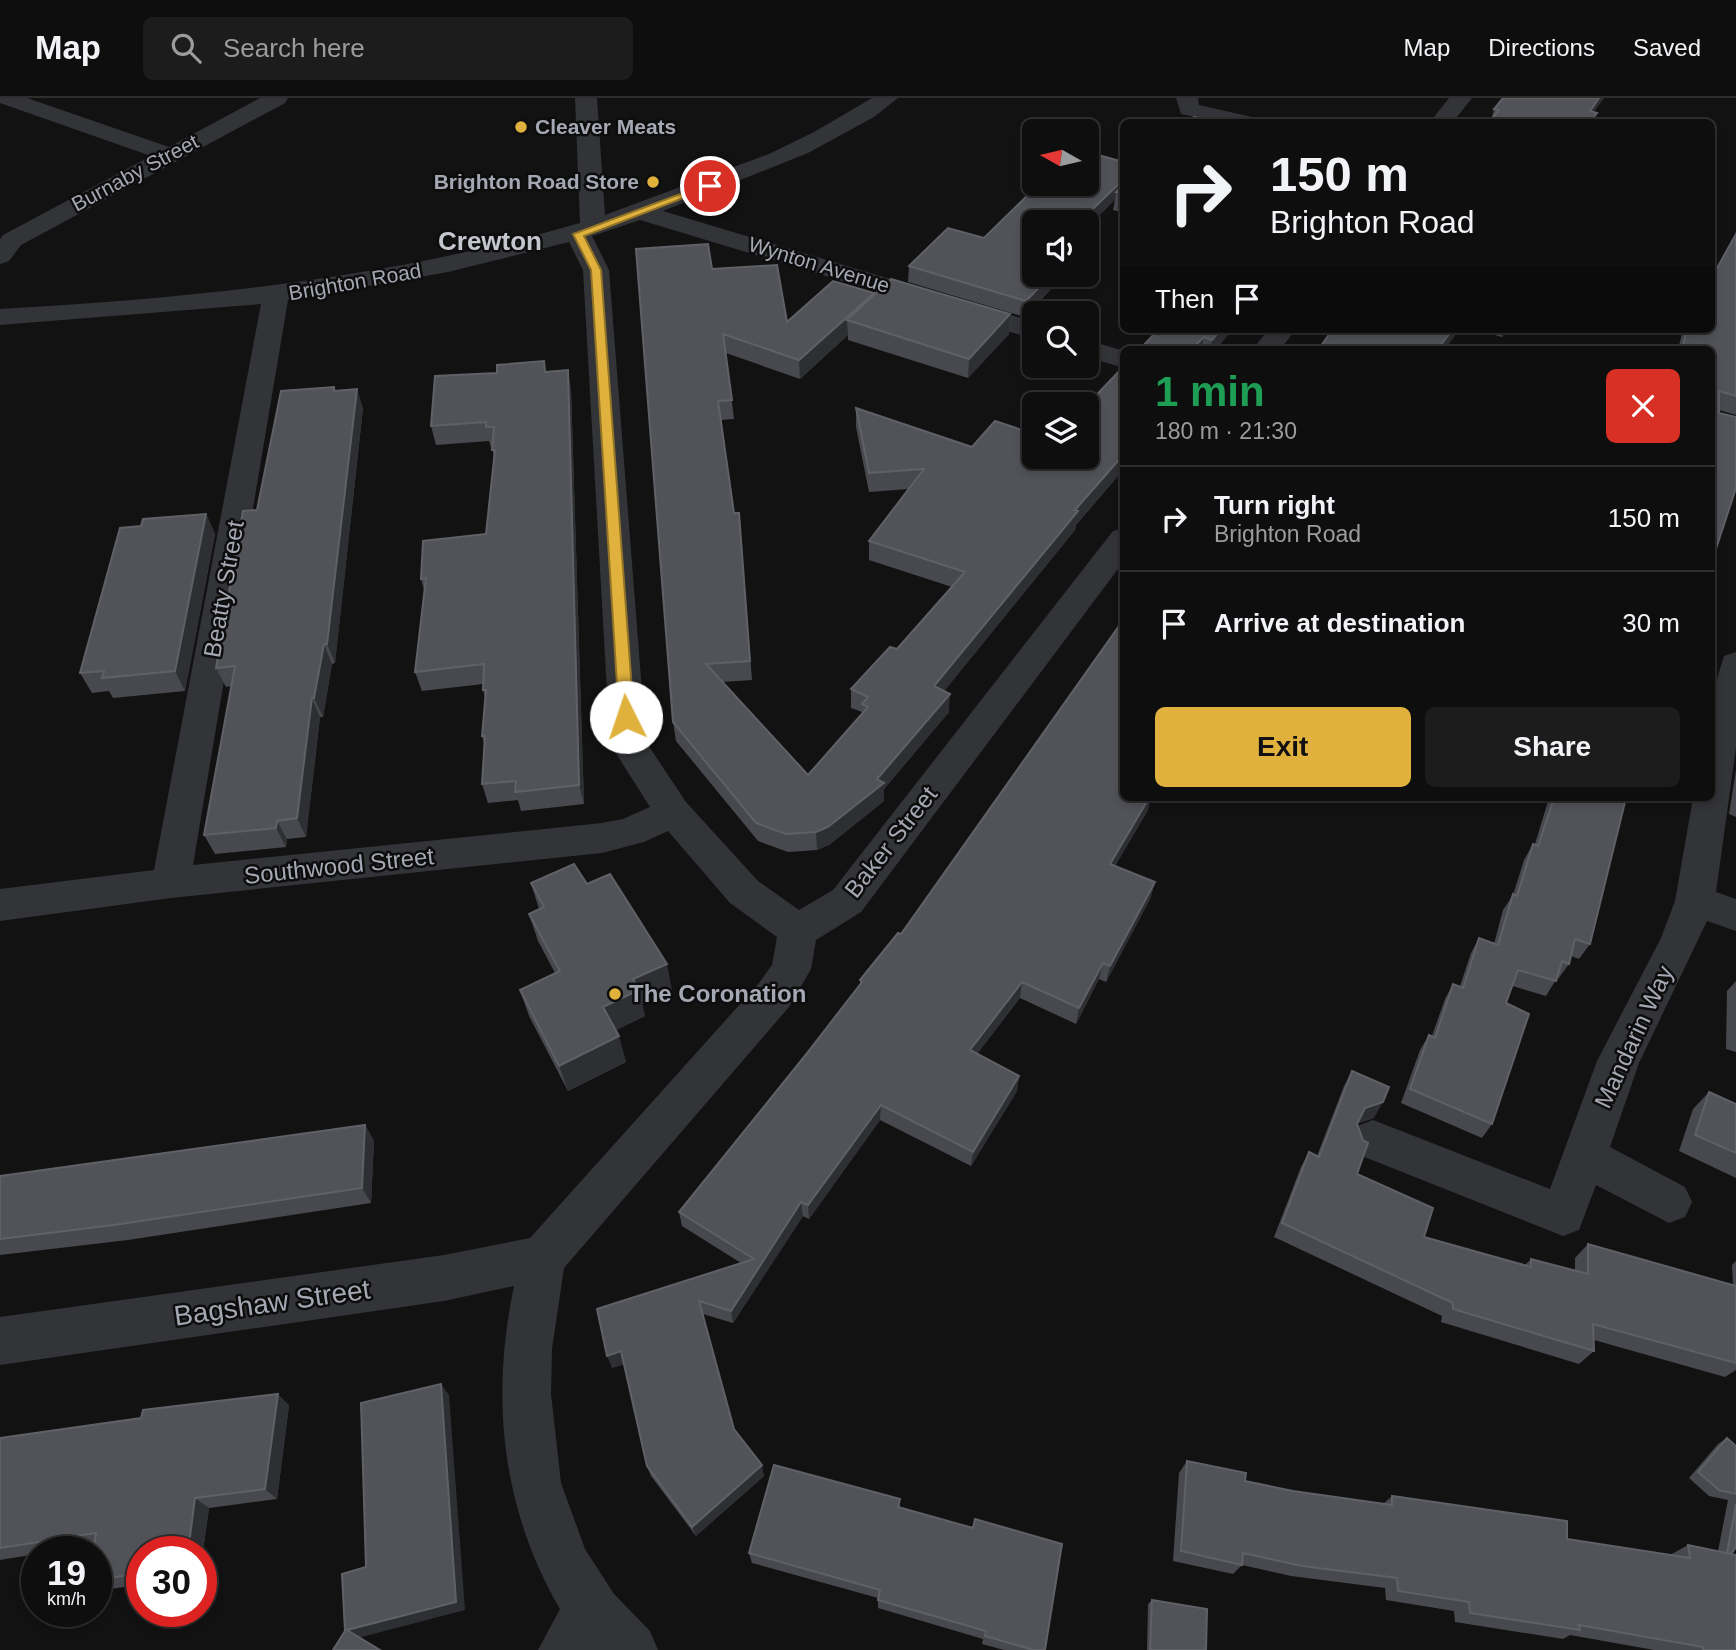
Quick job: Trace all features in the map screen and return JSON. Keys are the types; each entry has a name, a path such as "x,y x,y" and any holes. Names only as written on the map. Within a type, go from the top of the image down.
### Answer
{"street":[{"path":"6,98 168,154"},
{"name":"Burnaby Street","path":"0,256 12,240 168,154 277,98"},
{"path":"586,98 586,232 596,270 628,744 673,812 744,892 798,931 791,969 774,995 543,1258 533,1299 526,1372 526,1422 530,1466 543,1518 578,1630 631,1650"},
{"name":"Brighton Road","path":"0,317 193,306 276,296 429,269 586,232 643,213 816,141 887,98"},
{"path":"1444,119 1461,98"},
{"path":"1183,110 1229,119"},
{"name":"Wynton Avenue","path":"643,213 1022,327"},
{"name":"Beatty Street","path":"171,883 276,296"},
{"path":"1099,352 1120,359"},
{"name":"Baker Street","path":"798,931 847,901 1120,543"},
{"name":"Mandarin Way","path":"1715,773 1729,689"},
{"name":"Mandarin Way","path":"1373,1140 1563,1215 1618,1061 1680,940 1695,901 1711,801"},
{"name":"Southwood Street","path":"0,905 171,883 602,838 631,832 673,812"},
{"path":"1695,901 1736,915"},
{"path":"1583,1156 1669,1202"},
{"name":"Bagshaw Street","path":"0,1340 444,1278 543,1258"}],"building":[{"path":"1503,98 1599,98 1590,111 1597,113 1592,119 1492,119 1499,110 1494,109"},
{"path":"1099,155 1120,161 1120,183 1092,210 1022,210 1022,287 1039,287 1026,301 909,266 948,228 984,238 1027,196 1099,196"},
{"path":"1736,234 1736,396 1719,391 1719,413 1736,417 1736,488 1715,552 1715,346 1683,346 1686,333 1715,333 1716,270"},
{"path":"708,244 712,269 777,265 787,322 833,281 874,293 799,360 723,334 732,400 718,401 734,513 739,513 750,661 706,664 808,775 868,707 862,704 868,697 851,689 890,647 897,649 965,572 869,541 924,469 869,473 856,408 972,447 995,421 1022,430 1022,469 1099,469 1099,392 1120,370 1120,459 1075,510 1078,511 934,686 950,694 877,779 884,783 828,827 816,832 786,834 756,823 673,722 636,249"},
{"path":"891,279 1010,314 969,359 847,320"},
{"path":"1155,333 1218,333 1212,340 1204,337 1195,346 1143,346"},
{"path":"1330,333 1450,333 1440,346 1321,346"},
{"path":"544,361 545,372 568,370 579,785 515,792 516,781 482,784 486,690 483,690 484,664 415,672 426,578 421,579 423,541 486,534 495,450 492,450 494,427 486,427 486,422 431,426 435,376 497,373 497,365"},
{"path":"334,387 334,391 357,389 327,644 324,644 312,698 297,818 277,821 276,828 204,835 235,666 216,668 243,511 257,510 281,391"},
{"path":"206,514 175,671 102,678 104,671 80,673 120,528 141,526 143,519"},
{"path":"1120,625 1120,801 1147,801 1110,864 1155,882 1110,966 1103,963 1079,1008 1022,982 970,1050 1019,1076 973,1152 881,1105 808,1205 801,1202 731,1311 699,1301 734,1429 762,1465 692,1527 647,1466 621,1351 607,1356 597,1309 754,1259 679,1212 808,1052 862,982 860,980 898,933 901,934"},
{"path":"1553,801 1625,801 1590,944 1575,939 1569,964 1562,961 1556,981 1518,970 1506,1003 1529,1014 1492,1124 1410,1089 1429,1035 1435,1038 1453,984 1463,988 1479,938 1498,945 1513,894 1517,896 1533,844 1538,846"},
{"name":"The Coronation","path":"574,864 587,884 610,874 667,964 633,979 639,990 603,1007 619,1036 559,1066 520,990 560,971 529,914 544,907 531,883"},
{"path":"1352,1071 1389,1087 1383,1102 1365,1108 1357,1124 1363,1140 1368,1143 1357,1174 1433,1208 1424,1237 1531,1267 1531,1259 1588,1274 1588,1244 1736,1286 1736,1363 1593,1324 1594,1351 1453,1309 1453,1303 1282,1223 1309,1152 1319,1157"},
{"path":"1709,1092 1736,1104 1736,1153 1695,1135"},
{"path":"365,1125 362,1188 0,1239 0,1176"},
{"path":"441,1384 456,1602 347,1630 380,1650 333,1650 345,1631 342,1574 366,1567 361,1403"},
{"path":"278,1394 265,1489 195,1498 190,1536 126,1536 126,1575 112,1578 112,1536 96,1536 96,1533 77,1536 21,1536 21,1545 0,1548 0,1438 141,1418 143,1410"},
{"path":"1727,1438 1736,1446 1736,1494 1719,1490 1698,1472"},
{"path":"1187,1461 1246,1473 1245,1481 1293,1491 1392,1505 1392,1496 1567,1521 1567,1539 1690,1558 1688,1545 1736,1555 1736,1650 1703,1650 1703,1647 1579,1625 1580,1630 1470,1613 1469,1602 1398,1591 1397,1578 1302,1566 1243,1553 1242,1565 1181,1551"},
{"path":"774,1465 900,1499 898,1507 973,1528 975,1519 1062,1544 1045,1650 1034,1650 985,1636 986,1631 878,1600 880,1590 749,1553"},
{"path":"1736,1504 1736,1547 1731,1554 1727,1553"},
{"path":"1152,1600 1207,1609 1206,1650 1150,1650"}],"place":[{"name":"Cleaver Meats","path":"521,127"},
{"name":"Brighton Road Store","path":"653,182"},
{"name":"The Coronation","path":"615,994"}],"district":[{"name":"Crewton","path":"490,241"}],"route":[{"path":"626,717 596,270 578,234 643,213 710,186"}]}
